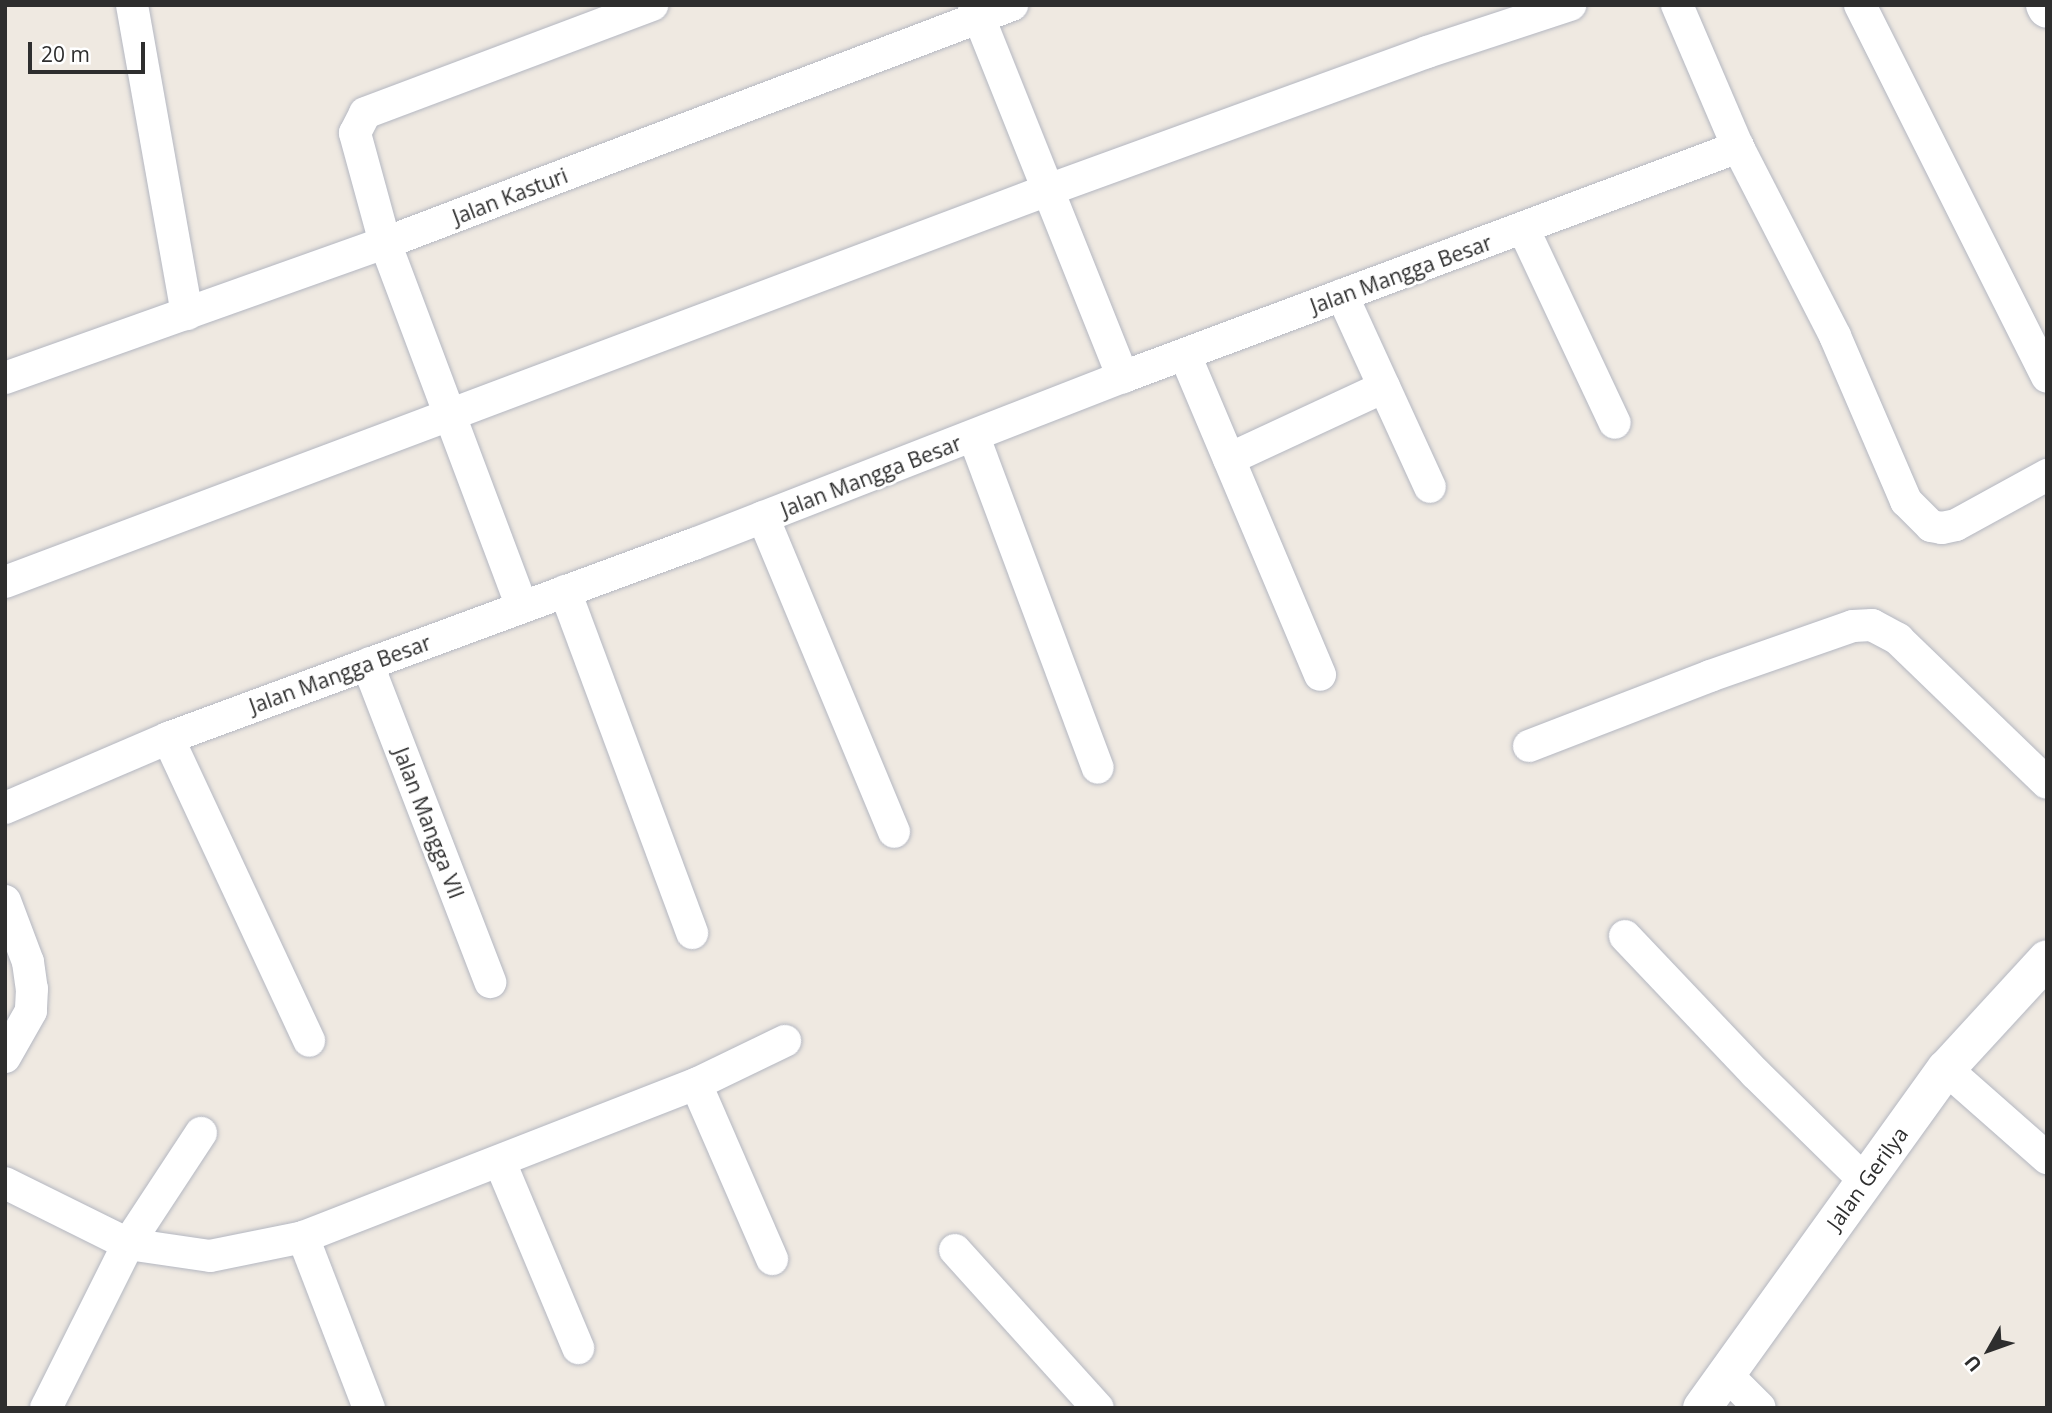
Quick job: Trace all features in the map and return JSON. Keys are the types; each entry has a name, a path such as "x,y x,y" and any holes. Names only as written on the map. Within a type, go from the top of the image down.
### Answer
{"street":[{"path":"132,5 187,314"},
{"path":"522,607 452,412 385,243 355,133 365,113 652,5"},
{"name":"Jalan Kasturi","path":"5,379 385,243 977,11 1012,5"},
{"path":"5,582 1048,190 1427,52 1570,5"},
{"path":"1677,5 1738,147 1835,336 1906,501 1931,526 1956,525 2047,474"},
{"path":"1860,5 2047,377"},
{"path":"977,11 1123,377"},
{"name":"Jalan Mangga Besar","path":"5,808 168,738 763,517 1123,377 1524,230 1738,147"},
{"path":"1524,230 1615,423"},
{"path":"1342,295 1430,487"},
{"path":"1185,355 1320,675"},
{"path":"1228,458 1384,387"},
{"path":"974,436 1098,768"},
{"path":"763,517 894,832"},
{"path":"565,591 692,933"},
{"path":"1529,746 1710,676 1853,626 1872,625 1898,639 2047,783"},
{"name":"Jalan Mangga VII","path":"370,663 373,678 490,982"},
{"path":"168,738 309,1041"},
{"path":"5,901 28,962 32,989 31,1010 5,1056"},
{"path":"1625,936 1755,1073 1865,1181"},
{"name":"Jalan Gerilya","path":"1702,1408 1946,1069 2047,959"},
{"path":"5,1183 128,1244 209,1256 303,1237 696,1084 785,1041"},
{"path":"1946,1069 2047,1158"},
{"path":"696,1084 772,1259"},
{"path":"46,1408 128,1244 201,1133"},
{"path":"500,1162 578,1348"},
{"path":"303,1237 369,1408"},
{"path":"955,1250 1098,1408"},
{"path":"1725,1373 1760,1408"}]}
